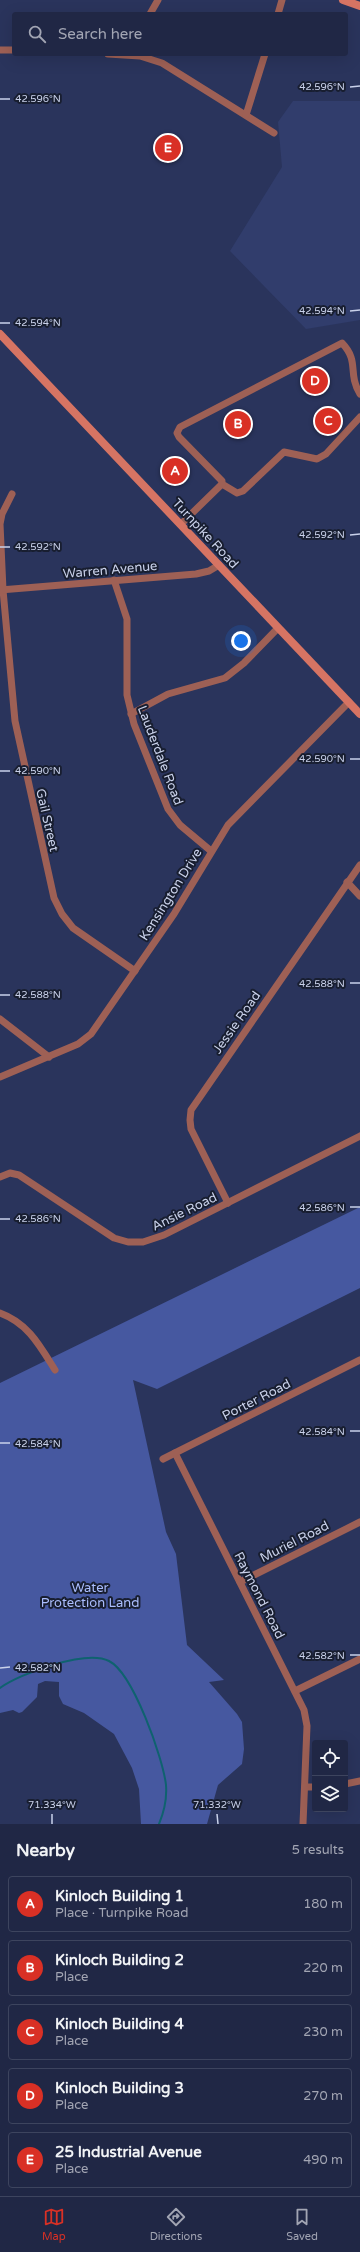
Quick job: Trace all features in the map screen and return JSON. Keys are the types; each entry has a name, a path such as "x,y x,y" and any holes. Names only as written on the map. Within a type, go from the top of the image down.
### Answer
{"main road":[{"path":"342,0 360,6"},
{"name":"Turnpike Road","path":"0,334 360,714"}],"street":[{"path":"151,12 158,0"},
{"path":"279,12 282,0"},
{"path":"0,50 12,50"},
{"path":"140,56 162,62 274,133"},
{"path":"246,115 264,56"},
{"path":"360,394 356,377 359,362 354,350 342,343 180,427 177,432 179,438 222,481 222,484 237,493 243,491 284,452 317,459 326,454 360,417"},
{"path":"181,524 222,484"},
{"name":"Gail Street","path":"12,494 1,519 2,590 17,732 54,898 62,914 73,928 135,971"},
{"name":"Warren Avenue","path":"2,590 202,573 220,565"},
{"name":"Lauderdale Road","path":"114,580 128,626 126,684 131,714 168,809 180,825 211,851"},
{"path":"131,714 168,694 225,678 244,663 278,628"},
{"name":"Kensington Drive","path":"0,1077 78,1044 90,1034 174,914 228,825 245,806 349,702"},
{"name":"Jessie Road","path":"228,1203 191,1129 191,1110 360,865"},
{"path":"347,882 360,896"},
{"path":"0,1019 49,1057"},
{"name":"Ansie Road","path":"0,1177 10,1173 19,1175 114,1238 128,1242 143,1242 157,1238 360,1136"},
{"path":"0,1313 18,1322 30,1332 55,1370"},
{"name":"Porter Road","path":"162,1459 360,1360"},
{"name":"Raymond Road","path":"175,1453 304,1710 307,1723 303,1824"},
{"name":"Muriel Road","path":"240,1582 360,1522"},
{"path":"295,1691 360,1659"},
{"path":"348,1783 360,1781"},
{"path":"305,1787 312,1787"}],"shaded area":[{"path":"293,101 360,101 360,320 306,329 230,251 282,167 278,122"}],"green space":[{"name":"Water Protection Land","path":"360,1207 360,1288 157,1389 133,1380 166,1532 176,1554 187,1645 224,1680 209,1682 237,1714 242,1722 244,1749 242,1764 218,1785 207,1824 141,1824 139,1789 132,1768 114,1734 84,1713 63,1704 59,1696 59,1682 45,1681 38,1684 37,1697 22,1712 19,1713 13,1710 0,1713 0,1383"}],"waterway":[{"path":"0,1688 9,1682 37,1670 69,1661 85,1658 98,1658 109,1661 118,1669 128,1682 137,1698 153,1737 164,1772 166,1795 164,1810 159,1824"}],"place":[{"name":"25 Industrial Avenue","path":"168,148"},
{"name":"Kinloch Building 3","path":"315,381"},
{"name":"Kinloch Building 4","path":"328,421"},
{"name":"Kinloch Building 2","path":"238,424"},
{"name":"Kinloch Building 1","path":"175,471"}]}
